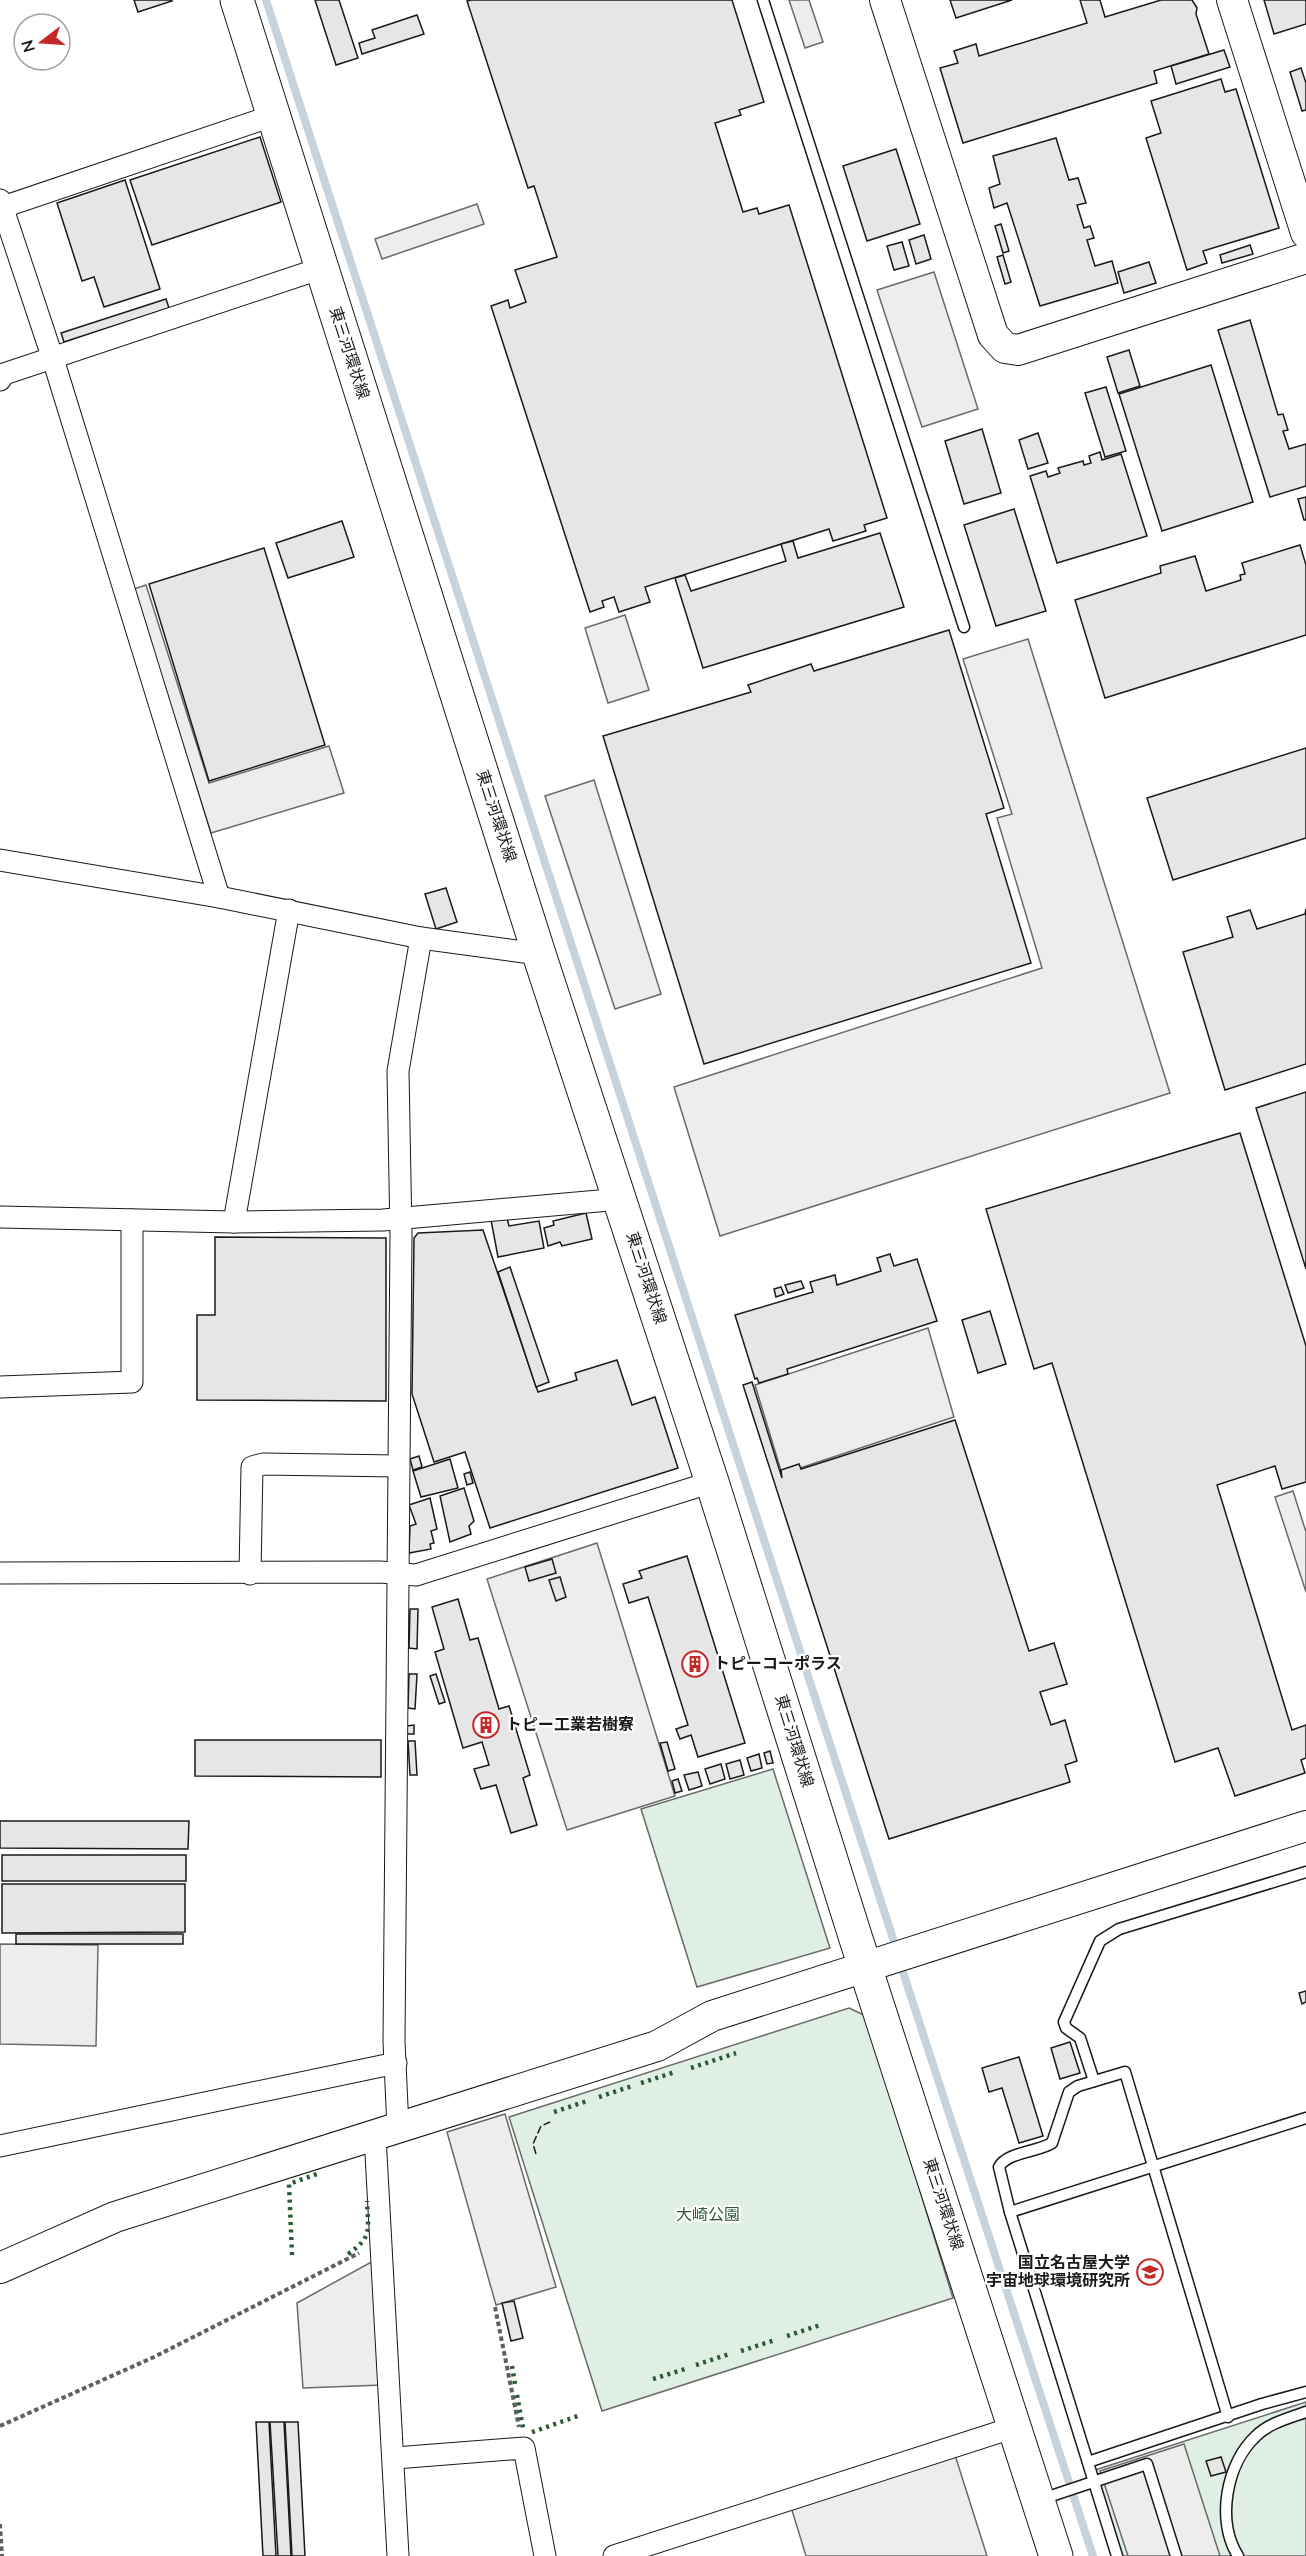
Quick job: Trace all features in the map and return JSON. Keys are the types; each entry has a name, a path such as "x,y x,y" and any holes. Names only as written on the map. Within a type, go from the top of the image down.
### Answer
{"main road":[{"name":"東三河環状線","path":"237,0 539,954 621,1199 865,1967 1015,2427 1051,2496 1056,2556"}],"street":[{"path":"885,0 993,336 1005,348 1018,350 1306,258"},
{"path":"1232,0 1306,232"},
{"path":"219,897 53,359 1,205 275,115"},
{"path":"0,380 4,374 322,268"},
{"path":"0,860 219,897 421,938 539,954"},
{"path":"234,1222 289,910"},
{"path":"398,2556 395,2458 382,2241 387,2132 396,2063 394,2030 400,1218 398,1071 421,938"},
{"path":"0,1217 234,1222 400,1218 621,1199"},
{"path":"0,1387 132,1382 132,1220"},
{"path":"250,1574 252,1467 263,1464 399,1466"},
{"path":"0,1573 416,1575 712,1482"},
{"path":"0,2268 115,2217 657,2046 712,2016 1306,1826"},
{"path":"0,2146 396,2063"},
{"path":"614,2556 1015,2427"},
{"path":"395,2458 524,2448 544,2556"}],"lane":[{"path":"763,0 964,627"},
{"path":"1094,2081 1080,2038 1066,2028 1064,2022 1100,1941 1119,1929 1306,1872"},
{"path":"1117,2556 1089,2484 1088,2463 1010,2212 999,2167 1002,2163 1043,2149 1052,2143 1068,2092 1125,2072 1228,2417"},
{"path":"1010,2212 1306,2118"},
{"path":"1088,2463 1306,2392"},
{"path":"1239,2556 1230,2540 1226,2508 1231,2477 1256,2436 1280,2420 1306,2412"},
{"path":"1051,2496 1147,2464 1176,2556"}],"path":[{"path":"0,2426 154,2357 382,2241"},
{"path":"495,2307 524,2448"},
{"path":"0,2524 2,2556"}],"green space":[{"path":"773,1769 830,1948 697,1987 641,1809"},
{"name":"大崎公園","path":"849,2008 866,2016 953,2298 602,2411 509,2117"},
{"path":"1306,2402 1306,2556 1122,2556 1095,2470"}],"shaded area":[{"path":"789,0 809,0 823,42 805,48"},
{"path":"477,204 484,224 382,259 375,239"},
{"path":"934,272 978,409 922,427 877,290"},
{"path":"146,585 209,783 329,746 344,793 211,833 134,589"},
{"path":"625,615 649,690 608,703 585,628"},
{"path":"1028,639 1170,1093 720,1236 674,1087 1042,968 997,818 1012,814 963,659"},
{"path":"594,780 661,994 615,1009 545,796"},
{"path":"928,1328 954,1417 782,1474 755,1385"},
{"path":"1293,1491 1306,1532 1306,1592 1275,1497"},
{"path":"597,1543 675,1796 567,1830 487,1579"},
{"path":"0,1944 98,1945 96,2046 0,2044"},
{"path":"505,2114 556,2287 496,2305 447,2132"},
{"path":"375,2260 383,2385 303,2388 297,2303"},
{"path":"1184,2444 1220,2556 1128,2556 1100,2471"},
{"path":"955,2455 987,2556 806,2556 791,2507"}],"building":[{"path":"134,0 171,0 172,1 138,12"},
{"path":"315,0 339,0 358,58 336,65"},
{"path":"732,0 764,102 739,110 741,115 715,123 743,212 757,208 759,214 789,205 887,518 864,525 866,531 833,541 829,529 645,587 650,602 619,612 614,597 602,601 604,607 590,612 491,306 508,300 510,308 526,302 515,270 557,257 534,186 528,188 467,1"},
{"path":"950,0 1012,0 956,18"},
{"path":"1080,0 1100,0 1105,17 1161,0 1192,0 1197,8 1196,14 1209,54 1154,71 1157,83 963,143 940,68 958,63 954,51 976,44 979,56 1087,23"},
{"path":"1264,0 1306,0 1306,24 1274,34"},
{"path":"417,15 424,34 362,54 359,43 375,38 372,30"},
{"path":"1224,50 1230,67 1176,84 1171,66"},
{"path":"1301,68 1306,83 1306,110 1302,111 1290,72"},
{"path":"1221,79 1225,92 1236,89 1279,228 1203,251 1207,263 1187,270 1146,138 1161,133 1151,101"},
{"path":"260,137 281,202 152,245 130,180"},
{"path":"1056,138 1069,180 1078,178 1086,203 1077,205 1084,228 1090,226 1094,238 1087,240 1095,266 1112,261 1118,283 1040,306 1007,203 994,208 989,188 1000,184 993,156"},
{"path":"896,149 920,224 867,241 843,166"},
{"path":"125,180 160,289 104,307 94,277 82,281 57,203"},
{"path":"1001,224 1009,251 1003,253 995,226"},
{"path":"924,235 931,259 916,264 909,240"},
{"path":"902,242 909,266 894,270 887,246"},
{"path":"1250,245 1253,254 1222,263 1220,255"},
{"path":"1003,255 1011,282 1005,284 997,257"},
{"path":"1149,262 1156,283 1124,293 1118,272"},
{"path":"166,299 169,308 64,342 61,333"},
{"path":"1250,320 1278,415 1283,414 1288,430 1283,431 1289,449 1306,444 1306,486 1270,497 1218,330"},
{"path":"1129,350 1140,386 1118,393 1107,357"},
{"path":"1211,365 1253,502 1162,531 1119,394"},
{"path":"1106,387 1126,451 1105,457 1085,393"},
{"path":"982,429 1001,493 964,504 945,441"},
{"path":"1038,433 1048,463 1028,469 1019,440"},
{"path":"1100,452 1102,460 1121,454 1147,536 1057,563 1030,476 1046,471 1048,477 1060,473 1058,468 1083,461 1084,465 1091,463 1089,456"},
{"path":"1306,497 1306,520 1304,520 1298,499"},
{"path":"1014,509 1046,611 996,626 964,525"},
{"path":"342,521 354,557 288,578 276,543"},
{"path":"880,533 904,607 703,668 675,578 685,575 691,591 786,561 781,544 793,541 798,558"},
{"path":"1300,545 1306,565 1306,635 1105,698 1075,600 1161,573 1160,566 1195,556 1206,591 1241,580 1240,575 1245,574 1242,563"},
{"path":"264,548 325,745 209,781 149,584"},
{"path":"949,630 1004,808 986,814 1031,963 704,1064 603,736 751,692 748,685 811,664 814,671"},
{"path":"1306,748 1306,838 1173,880 1147,798"},
{"path":"446,888 457,922 436,929 425,894"},
{"path":"1306,909 1306,1064 1225,1090 1183,952 1233,937 1227,917 1250,910 1257,929 1305,914"},
{"path":"1306,1092 1306,1269 1256,1108"},
{"path":"1240,1133 1306,1346 1306,1482 1282,1489 1275,1466 1217,1485 1292,1730 1306,1725 1306,1758 1301,1760 1305,1773 1235,1796 1218,1748 1175,1762 1052,1363 1034,1369 986,1209"},
{"path":"586,1213 592,1239 562,1246 560,1242 548,1246 544,1228 554,1225 553,1221"},
{"path":"507,1218 509,1226 539,1221 544,1248 498,1257 491,1220"},
{"path":"483,1230 538,1392 577,1380 575,1373 617,1360 632,1405 655,1397 678,1468 490,1528 465,1452 434,1462 412,1394 414,1238 418,1233"},
{"path":"215,1237 386,1238 386,1401 197,1400 197,1315 215,1315"},
{"path":"890,1254 894,1266 917,1259 937,1321 787,1369 788,1374 759,1383 757,1378 755,1379 735,1315 813,1292 810,1282 835,1275 837,1285 881,1271 877,1258"},
{"path":"510,1267 549,1382 536,1387 498,1272"},
{"path":"801,1281 804,1288 788,1293 785,1285"},
{"path":"781,1287 784,1294 776,1297 774,1289"},
{"path":"990,1311 1006,1364 978,1373 962,1320"},
{"path":"752,1382 782,1478 781,1470 799,1464 801,1469 955,1420 1029,1651 1054,1643 1067,1684 1040,1692 1051,1725 1065,1720 1077,1761 1065,1765 1070,1782 889,1839 743,1385"},
{"path":"419,1456 422,1467 413,1470 410,1459"},
{"path":"450,1459 458,1488 421,1497 413,1471"},
{"path":"470,1472 473,1483 467,1485 464,1474"},
{"path":"464,1488 474,1521 469,1526 471,1534 450,1542 440,1496"},
{"path":"430,1498 437,1529 431,1531 434,1543 430,1544 431,1549 409,1553 410,1526 416,1524 409,1505"},
{"name":"トピーコーポラス","path":"687,1556 745,1743 698,1757 691,1735 680,1739 676,1729 688,1725 648,1597 629,1603 623,1584 642,1578 639,1571"},
{"path":"552,1559 556,1573 529,1581 525,1567"},
{"path":"560,1577 566,1597 556,1601 549,1580"},
{"name":"トピー工業若樹寮","path":"458,1599 470,1640 478,1638 499,1709 509,1706 530,1775 523,1778 537,1825 511,1833 496,1785 481,1789 474,1769 489,1765 482,1742 463,1748 435,1652 444,1649 432,1607"},
{"path":"410,1609 418,1609 417,1649 409,1648"},
{"path":"409,1674 417,1674 415,1709 408,1708"},
{"path":"436,1674 445,1702 439,1704 430,1676"},
{"path":"414,1725 414,1734 407,1734 407,1726"},
{"path":"195,1740 381,1740 381,1777 195,1776"},
{"path":"408,1741 415,1741 417,1775 410,1775"},
{"path":"667,1742 675,1769 668,1771 660,1743"},
{"path":"770,1751 773,1763 767,1764 764,1753"},
{"path":"759,1754 762,1768 751,1771 747,1758"},
{"path":"740,1760 744,1775 730,1779 726,1764"},
{"path":"721,1764 725,1779 710,1784 705,1769"},
{"path":"698,1772 702,1786 689,1790 684,1775"},
{"path":"678,1779 682,1791 675,1793 672,1781"},
{"path":"0,1821 189,1821 188,1849 0,1848"},
{"path":"2,1855 186,1855 186,1881 2,1881"},
{"path":"2,1884 185,1884 185,1932 2,1933"},
{"path":"16,1934 183,1934 183,1944 16,1944"},
{"path":"1306,1991 1306,2002 1302,2004 1299,1993"},
{"path":"1070,2042 1080,2073 1060,2079 1051,2048"},
{"path":"1019,2057 1043,2136 1019,2143 1002,2088 989,2092 982,2068"},
{"path":"514,2301 523,2338 511,2341 502,2303"},
{"path":"256,2422 269,2422 276,2556 263,2556"},
{"path":"270,2422 284,2422 291,2556 278,2556"},
{"path":"285,2422 298,2422 305,2556 292,2556"},
{"path":"1221,2457 1226,2472 1211,2476 1206,2461"}],"waterway":[{"path":"266,0 897,1951"},
{"path":"900,1963 1093,2556"}],"hedge":[{"path":"691,2068 736,2053"},
{"path":"641,2083 675,2072"},
{"path":"599,2097 632,2086"},
{"path":"554,2112 587,2101"},
{"path":"292,2255 289,2184 317,2174"},
{"path":"348,2254 362,2242 367,2232 367,2201"},
{"path":"787,2336 820,2325"},
{"path":"741,2351 775,2340"},
{"path":"696,2365 729,2354"},
{"path":"512,2366 515,2384"},
{"path":"653,2379 685,2369"},
{"path":"517,2395 523,2428"},
{"path":"532,2432 578,2416"}],"fence":[{"path":"536,2154 533,2144 541,2126 550,2122"}],"place":[{"name":"トピーコーポラス","path":"695,1664"},
{"name":"トピー工業若樹寮","path":"486,1725"},
{"name":"国立名古屋大学 宇宙地球環境研究所","path":"1150,2272"}]}
